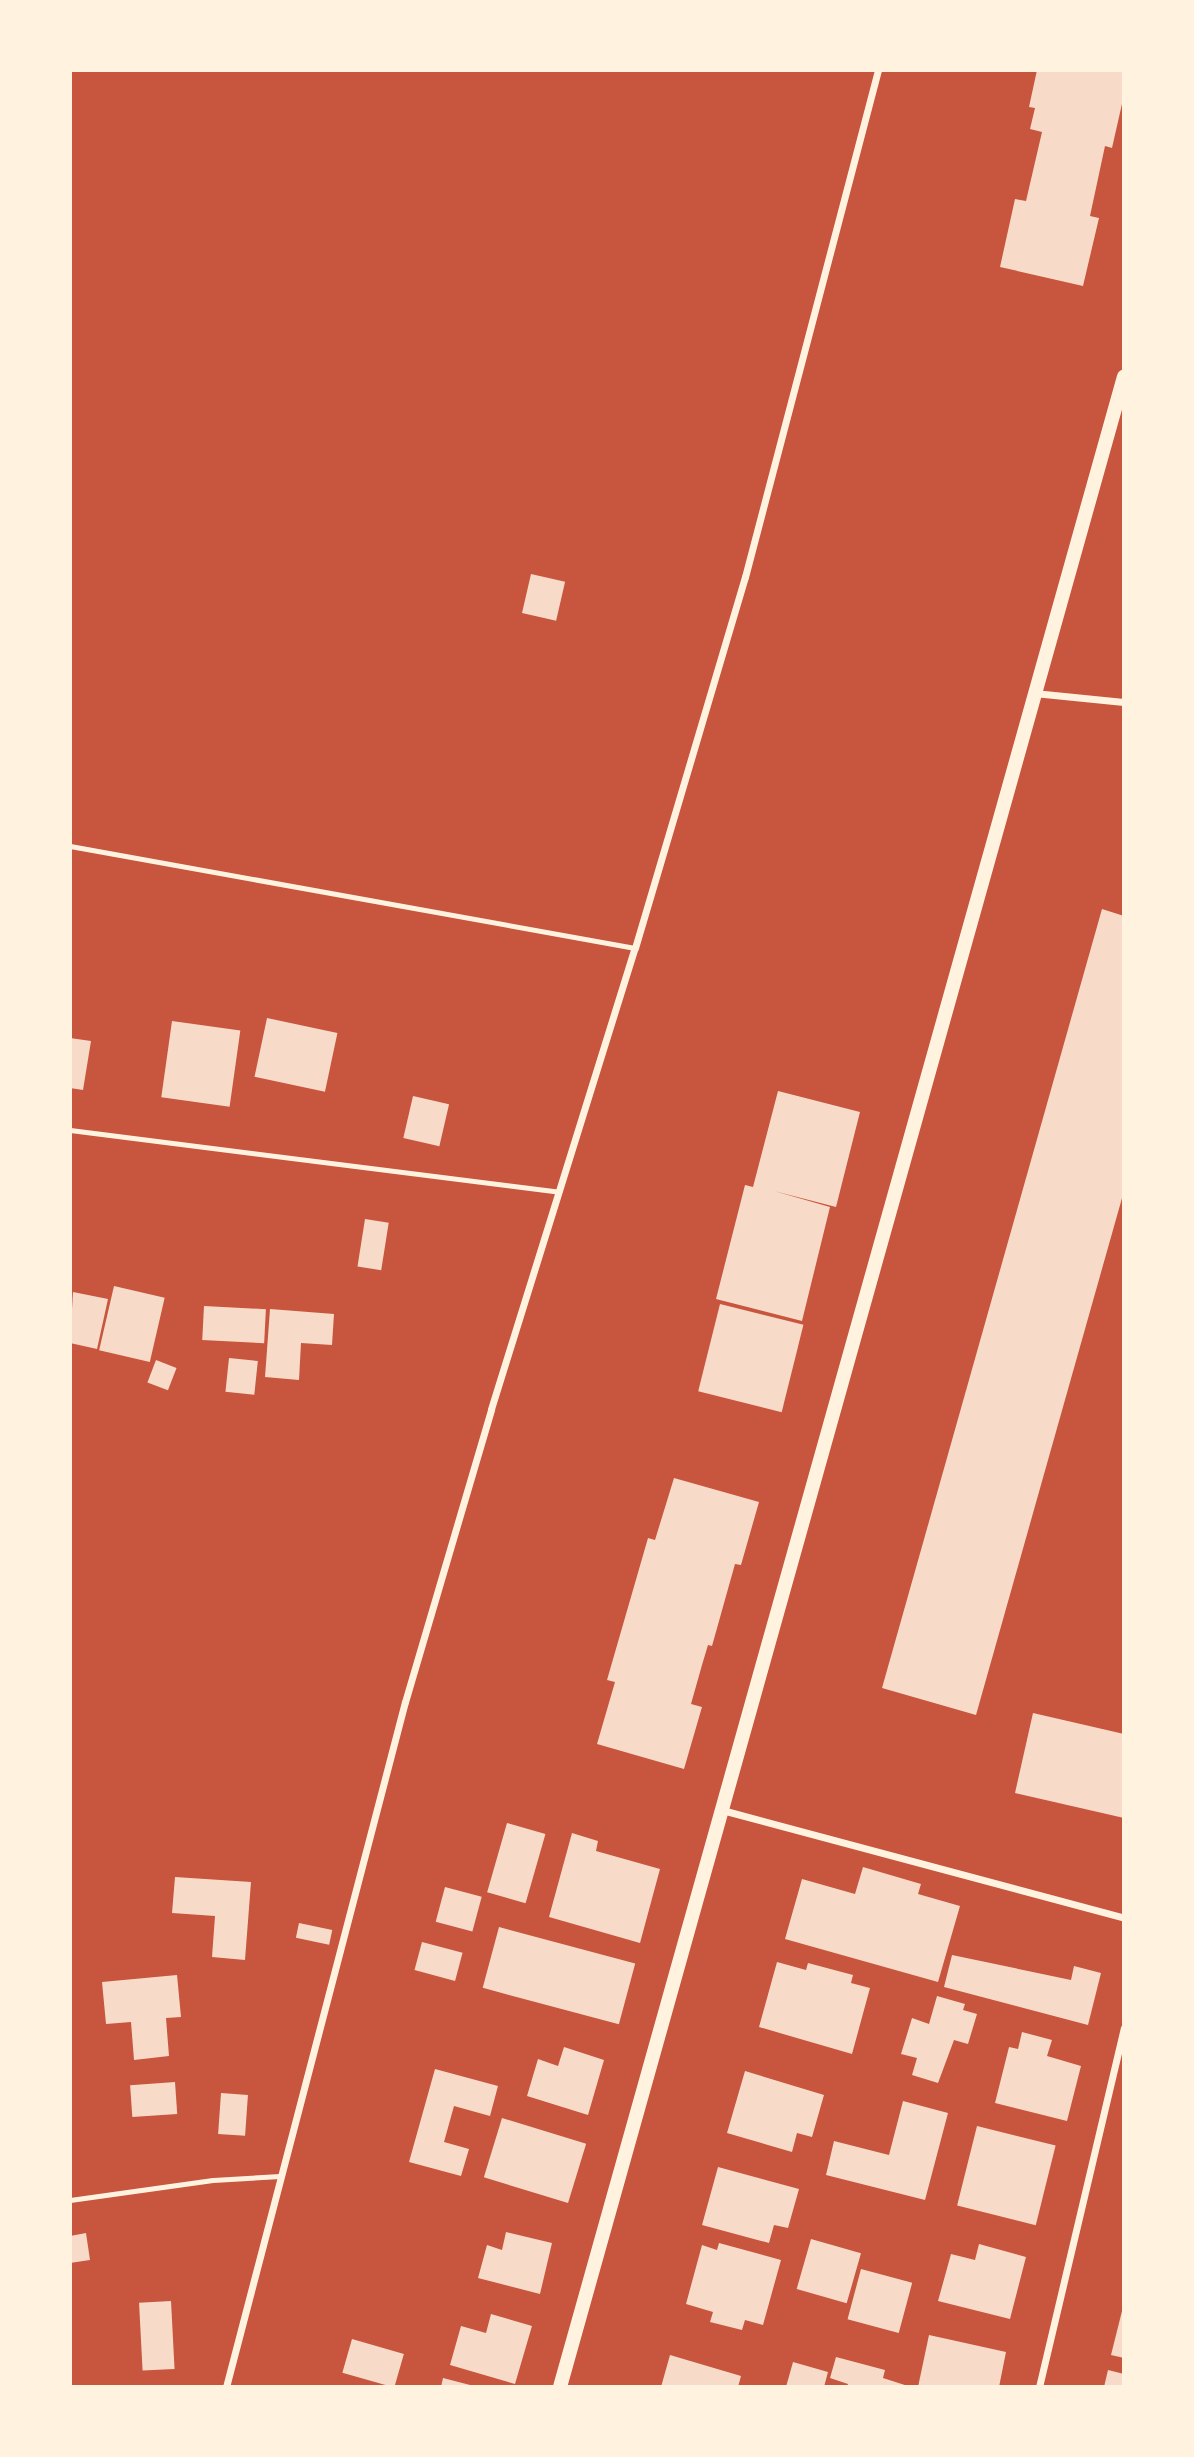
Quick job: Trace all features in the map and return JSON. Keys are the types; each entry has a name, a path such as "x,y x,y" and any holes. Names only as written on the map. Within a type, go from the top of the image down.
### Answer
{"main road":[{"path":"560,2387 1124,377"}],"street":[{"path":"226,2387 405,1702 745,577 878,70"},
{"path":"1034,692 1124,702"},
{"path":"721,1810 1124,1918"},
{"path":"1039,2387 1124,2028"}],"lane":[{"path":"70,846 635,948"},
{"path":"70,1130 559,1192"},
{"path":"70,2200 213,2180 280,2176"}],"building":[{"path":"1037,70 1124,70 1124,95 1112,148 1105,146 1090,216 1099,218 1083,286 1000,267 1015,199 1026,201 1042,132 1030,129 1035,108 1029,107"},
{"path":"531,574 565,582 556,621 522,613"},
{"path":"1102,909 1124,916 1124,1191 976,1715 882,1688"},
{"path":"267,1018 337,1033 325,1092 255,1077"},
{"path":"172,1021 240,1031 230,1107 161,1097"},
{"path":"70,1038 91,1041 83,1090 70,1088"},
{"path":"778,1091 860,1112 836,1207 774,1191 830,1207 802,1321 716,1299 745,1185 753,1187"},
{"path":"413,1096 449,1104 439,1146 403,1138"},
{"path":"365,1219 389,1223 381,1270 357,1266"},
{"path":"114,1286 165,1298 150,1362 99,1350"},
{"path":"73,1292 108,1299 97,1349 70,1343"},
{"path":"720,1304 803,1325 782,1412 698,1391"},
{"path":"204,1306 266,1309 264,1343 202,1340"},
{"path":"270,1309 334,1314 332,1345 301,1343 299,1380 265,1377"},
{"path":"229,1358 258,1361 254,1395 225,1392"},
{"path":"156,1360 177,1368 168,1390 147,1382"},
{"path":"674,1478 759,1502 741,1565 735,1564 712,1646 708,1645 691,1704 702,1707 684,1769 597,1744 615,1682 607,1680 648,1538 655,1540"},
{"path":"1033,1713 1124,1734 1124,1818 1015,1793"},
{"path":"507,1823 545,1834 526,1903 487,1892"},
{"path":"572,1833 598,1841 596,1851 660,1869 640,1943 549,1917"},
{"path":"863,1867 921,1884 918,1894 960,1906 938,1982 785,1939 802,1879 855,1894"},
{"path":"175,1877 251,1882 245,1960 212,1957 215,1916 172,1913"},
{"path":"445,1887 482,1897 472,1932 436,1922"},
{"path":"299,1923 332,1930 329,1945 296,1938"},
{"path":"499,1927 635,1963 619,2024 483,1988"},
{"path":"422,1942 463,1953 455,1981 414,1970"},
{"path":"952,1955 1071,1980 1074,1966 1101,1973 1088,2025 944,1987"},
{"path":"777,1962 806,1970 808,1963 853,1975 851,1983 870,1988 852,2054 759,2027"},
{"path":"177,1975 181,2017 166,2018 169,2056 134,2060 131,2022 106,2024 102,1982"},
{"path":"937,1996 965,2004 963,2010 977,2014 968,2044 954,2040 938,2083 912,2075 917,2058 901,2054 912,2018 929,2024"},
{"path":"1022,2032 1052,2040 1047,2056 1081,2066 1067,2121 995,2103 1009,2047 1018,2049"},
{"path":"564,2047 604,2060 588,2115 527,2096 538,2059 558,2066"},
{"path":"435,2069 498,2086 490,2116 454,2106 444,2142 469,2149 461,2176 409,2162"},
{"path":"745,2071 824,2095 812,2137 797,2133 792,2152 727,2133"},
{"path":"175,2082 177,2114 132,2117 130,2085"},
{"path":"221,2093 248,2095 245,2136 218,2134"},
{"path":"903,2101 948,2113 925,2200 826,2175 834,2141 889,2155"},
{"path":"502,2118 586,2144 568,2203 484,2177"},
{"path":"977,2126 1056,2146 1036,2225 957,2206"},
{"path":"718,2167 799,2189 788,2228 774,2225 769,2243 702,2225"},
{"path":"506,2232 552,2243 540,2294 478,2278 487,2245 502,2250"},
{"path":"86,2233 90,2260 70,2263 70,2236"},
{"path":"811,2239 861,2253 847,2303 797,2289"},
{"path":"719,2243 781,2260 763,2325 745,2320 742,2330 710,2322 713,2312 686,2304 702,2245 717,2250"},
{"path":"979,2244 1026,2257 1010,2319 938,2301 951,2254 975,2260"},
{"path":"861,2269 912,2283 899,2333 848,2319"},
{"path":"171,2301 175,2369 143,2371 139,2303"},
{"path":"1124,2307 1124,2358 1111,2355"},
{"path":"491,2314 532,2326 515,2384 450,2365 461,2326 486,2333"},
{"path":"929,2335 1006,2352 999,2387 918,2387"},
{"path":"352,2339 404,2354 394,2387 342,2373"},
{"path":"670,2355 741,2376 738,2387 661,2387"},
{"path":"836,2357 885,2370 883,2378 911,2387 847,2387 848,2384 830,2378"},
{"path":"793,2362 828,2372 824,2387 786,2387"},
{"path":"1108,2370 1124,2374 1124,2387 1104,2387"},
{"path":"443,2378 474,2386 474,2387 441,2387"}]}
